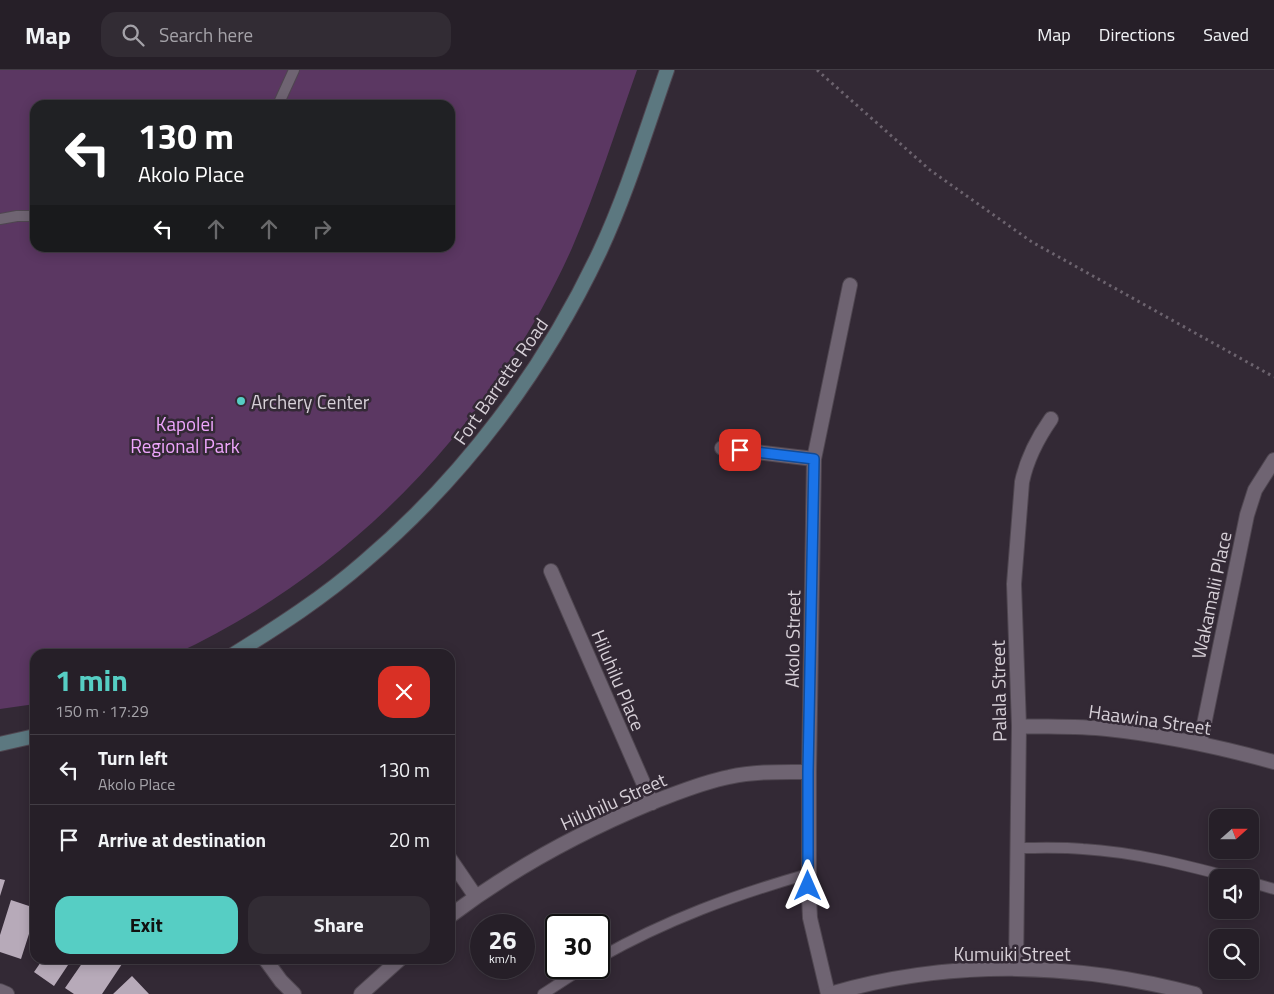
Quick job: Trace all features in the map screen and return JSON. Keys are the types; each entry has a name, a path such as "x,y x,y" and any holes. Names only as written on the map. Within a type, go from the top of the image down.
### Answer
{"main road":[{"name":"Fort Barrette Road","path":"242,649 285,622 363,564 403,528 462,465 504,414 557,334 601,249 619,206 668,70"},
{"path":"0,744 30,737"}],"street":[{"name":"Akolo Street","path":"829,994 810,918 808,874 814,459 850,285"},
{"name":"Palala Street","path":"1016,969 1019,726 1014,584 1022,482 1030,455 1039,436 1051,419"},
{"path":"722,448 814,459"},
{"name":"Wakamalii Place","path":"1200,744 1247,515 1256,490 1274,460"},
{"name":"Hiluhilu Place","path":"551,571 652,803"},
{"name":"Haawina Street","path":"1019,726 1106,729 1200,744 1274,762"},
{"name":"Hiluhilu Street","path":"455,912 509,875 552,849 652,803 726,777 766,772 808,772"},
{"path":"455,867 476,897"},
{"path":"269,964 281,981 294,994"},
{"path":"361,994 394,964"},
{"name":"Kumuiki Street","path":"829,994 890,980 936,973 983,969 1076,972 1123,978 1194,994"},
{"path":"0,991 7,994"}],"lane":[{"path":"280,100 294,70"},
{"path":"0,220 17,216 30,216"},
{"path":"1018,848 1084,849 1160,860 1209,872"},
{"path":"610,952 670,921 715,903 761,887 808,874"},
{"path":"1259,885 1274,890"},
{"path":"543,994 566,979"}],"path":[{"path":"817,70 930,170 1032,242 1274,377"}],"green space":[{"name":"Archery Center","path":"0,70 637,70 581,226 540,312 502,374 458,432 409,487 357,537 299,581 239,621 185,649 30,649 30,705 0,709"}],"building":[{"path":"0,879 5,880 0,896"},
{"path":"11,900 30,906 30,931 21,959 0,952 0,935"},
{"path":"40,964 69,964 54,986 34,972"},
{"path":"82,964 122,964 102,994 74,994 65,988"},
{"path":"132,976 149,994 113,994"}],"place":[{"name":"Archery Center","path":"241,401"}],"route":[{"path":"740,450 814,459 808,772 808,886"}],"park label":[{"name":"Kapolei Regional Park","path":"185,434"}]}
